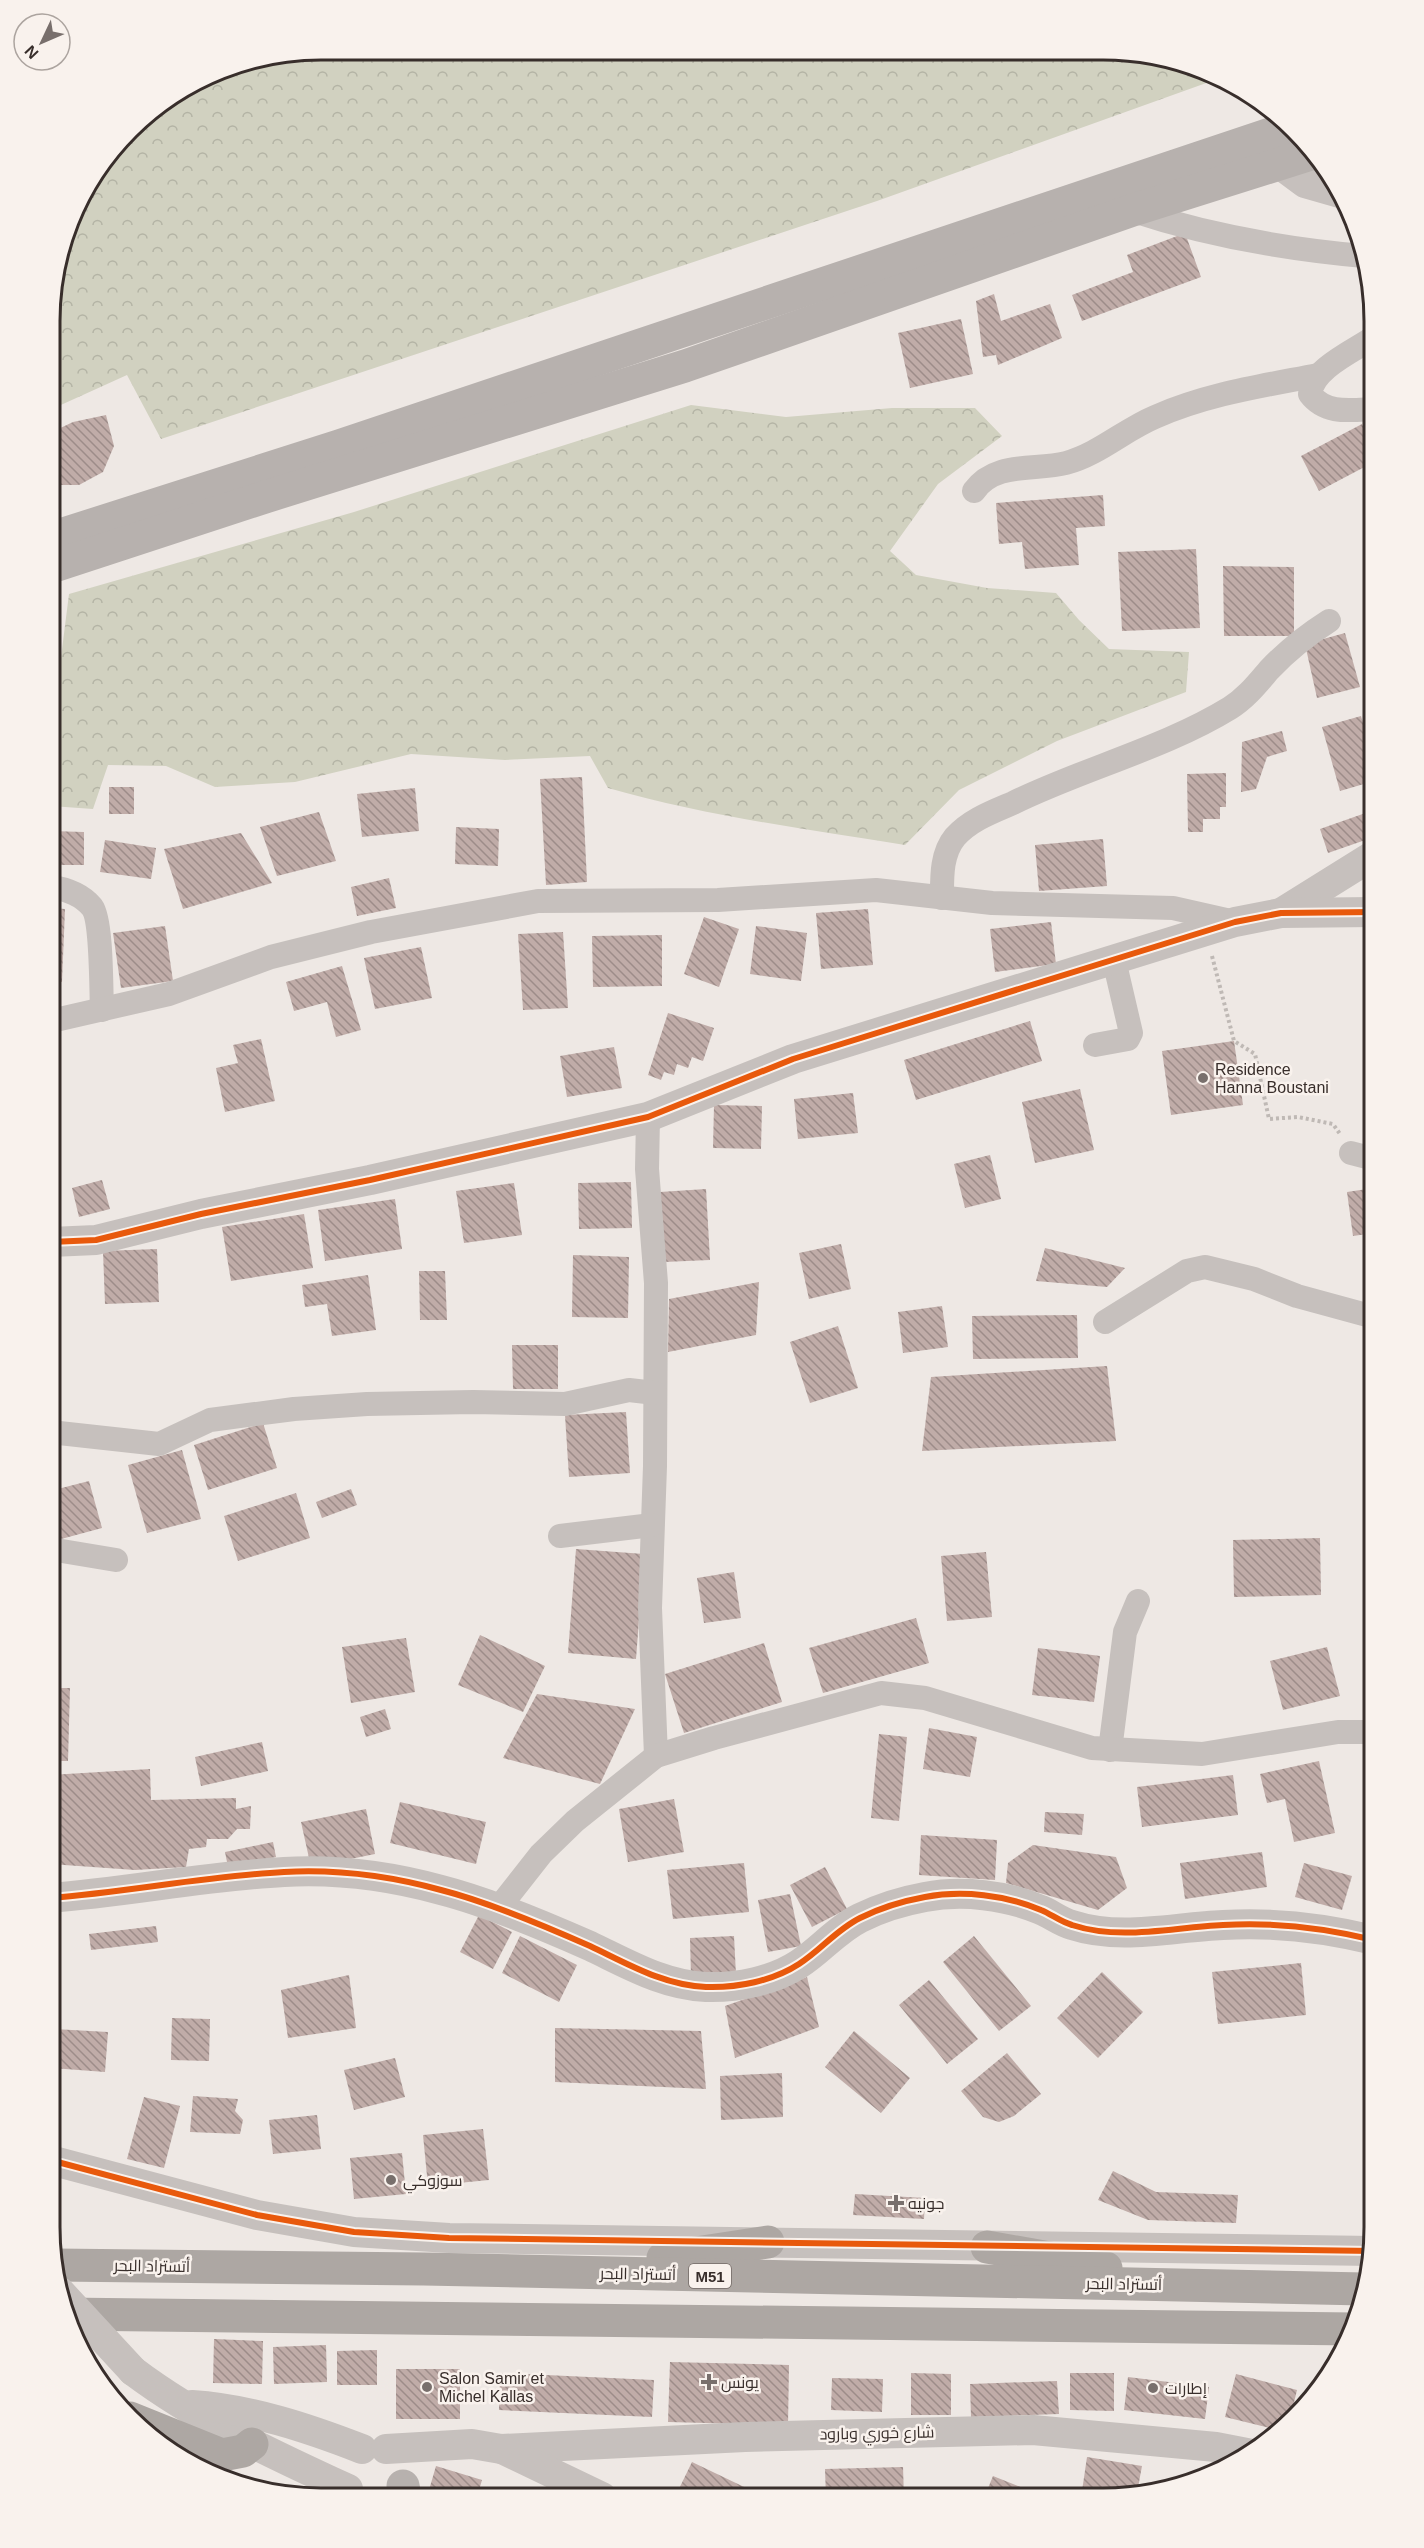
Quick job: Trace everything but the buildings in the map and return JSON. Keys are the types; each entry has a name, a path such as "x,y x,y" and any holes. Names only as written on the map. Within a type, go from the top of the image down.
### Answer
{"highway":[{"path":"584,2273 631,2262 768,2242"},
{"path":"987,2247 1205,2285"},
{"name":"أتستراد البحر","path":"63,2265 1356,2289"},
{"path":"75,2314 1343,2329"},
{"path":"155,2428 222,2455 243,2451 252,2444"}],"main road":[{"path":"60,535 339,446 1281,130"},
{"path":"60,564 265,497 685,366 1133,210 1305,156"}],"street":[{"path":"1248,140 1305,183 1329,190"},
{"path":"1095,194 1133,210 1236,238 1322,253 1356,255"},
{"path":"1364,344 1318,375 1311,385 1310,394 1316,402 1335,410 1364,409"},
{"path":"974,491 981,480 1000,471 1066,463 1093,452 1154,417 1219,394 1318,375"},
{"path":"942,898 943,862 953,839 968,824 1028,795 1189,729 1231,707 1252,691 1269,670 1309,634 1329,621"},
{"path":"1281,913 1364,861"},
{"path":"60,888 69,890 93,908 98,928 102,1010"},
{"path":"60,1019 169,994 271,957 371,932 538,902 718,900 876,890 1004,903 1173,908 1234,922"},
{"path":"60,1242 96,1240 201,1214 370,1180 648,1117 793,1059 1234,922 1281,913 1364,912"},
{"path":"1095,1045 1128,1039 1131,1033 1114,960"},
{"path":"648,1117 647,1169 656,1283 650,1608 656,1756"},
{"path":"1105,1322 1178,1276 1205,1267 1254,1279 1297,1296 1364,1314"},
{"path":"60,1433 159,1444 210,1420 294,1408 462,1402 565,1404 629,1390 655,1393"},
{"path":"560,1536 652,1525"},
{"path":"60,1551 116,1560"},
{"path":"1110,1750 1125,1632 1138,1601"},
{"path":"497,1910 541,1854 575,1821 656,1756 881,1693 925,1698 1092,1748 1110,1750 1202,1754 1338,1732 1364,1732"},
{"path":"60,1897 284,1872 337,1872 392,1878 446,1891 497,1910 580,1942 660,1979 708,1987 755,1982 778,1974 800,1964 828,1939 859,1919 893,1905 929,1896 966,1894 1003,1898 1039,1909 1072,1926 1114,1932 1143,1933 1227,1924 1270,1925 1312,1929 1364,1938"},
{"path":"60,2163 257,2215 354,2232 449,2238 1363,2251"},
{"path":"72,2305 133,2371 161,2392 252,2444 340,2488"},
{"path":"183,2404 224,2407 314,2430 395,2455 402,2488"},
{"name":"شارع خوري وبارود","path":"501,2449 745,2437 1033,2430 1216,2447 1237,2451"},
{"path":"348,2488 345,2478 346,2466 353,2456 374,2449 472,2444 501,2449 583,2488"},
{"path":"402,2488 438,2445"}],"path":[{"path":"1205,931 1234,1041 1255,1054 1269,1119 1298,1117 1333,1124 1363,1156"}],"green space":[{"path":"321,60 1103,60 1154,65 1208,82 877,201 161,439 127,375 60,405 62,287 69,253 80,221 104,176 136,136 190,95 221,80 253,69 287,62"},
{"path":"691,405 786,417 892,408 975,408 1002,436 938,484 890,551 916,575 987,588 1056,593 1079,620 1109,649 1189,652 1186,692 1057,741 959,790 905,845 718,814 608,788 590,756 505,760 411,754 295,782 215,787 166,766 108,765 93,809 60,807 60,665 69,594 354,512"}],"cycle path":[{"path":"60,1242 96,1240 201,1214 370,1180 648,1117 793,1059 1235,922 1281,913 1364,912"},
{"path":"60,1897 255,1874 304,1871 383,1877 478,1901 554,1930 660,1978 706,1987 742,1985 778,1975 807,1958 843,1928 860,1918 900,1903 939,1895 969,1894 999,1897 1027,1905 1072,1925 1109,1932 1128,1933 1261,1924 1318,1929 1364,1938"},
{"path":"60,2163 257,2215 354,2232 449,2238 1363,2251"}],"place":[{"name":"Residence Hanna Boustani","path":"1203,1078"},
{"name":"سوزوكي","path":"391,2180"},
{"name":"جونيه","path":"896,2203"},
{"name":"يونس","path":"709,2382"},
{"name":"Salon Samir et Michel Kallas","path":"427,2387"},
{"name":"إطارات","path":"1153,2388"}]}
